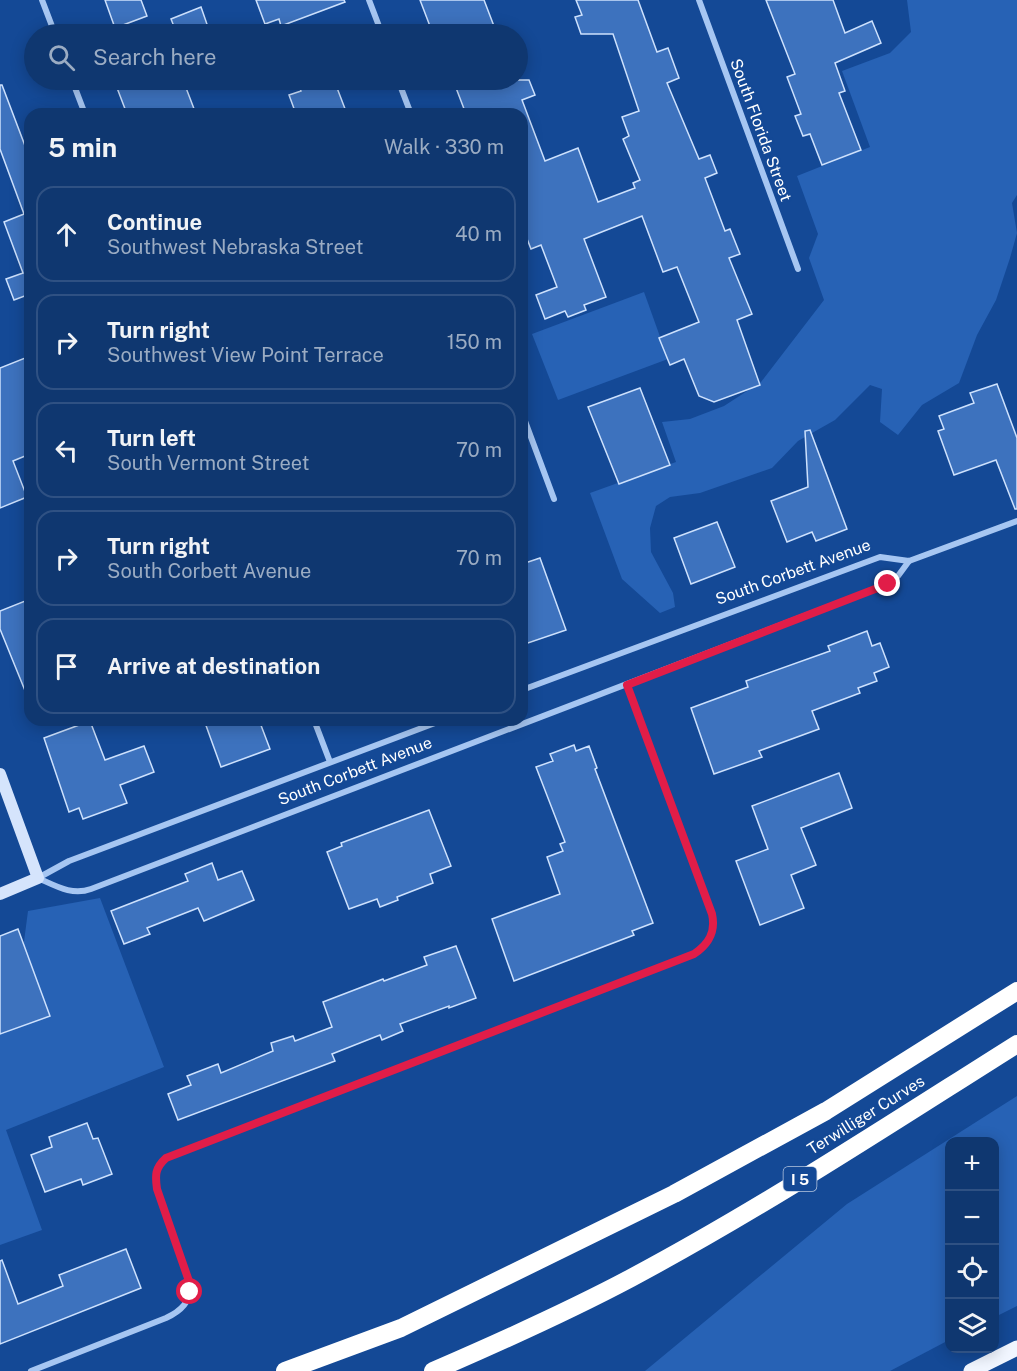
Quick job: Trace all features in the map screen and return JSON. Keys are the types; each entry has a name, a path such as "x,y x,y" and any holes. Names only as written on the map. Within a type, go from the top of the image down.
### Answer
{"highway":[{"path":"285,1371 401,1328 674,1194 826,1111 1011,995"},
{"name":"Terwilliger Curves","path":"433,1371 507,1340 640,1272 830,1162 1017,1044"}],"main road":[{"path":"971,1371 1017,1348"}],"street":[{"path":"42,0 51,24"},
{"path":"369,0 378,24"},
{"name":"South Florida Street","path":"699,0 798,269"},
{"path":"76,90 83,108"},
{"path":"402,90 409,108"},
{"path":"528,429 554,499"},
{"name":"South Corbett Avenue","path":"528,688 880,557 909,561 1017,520"},
{"name":"South Corbett Avenue","path":"528,723 888,584 898,576 909,561"},
{"path":"31,1371 166,1318 177,1312 188,1300 190,1284 157,1189 156,1167 166,1158 694,954 703,948 711,936 714,924 712,914 627,685"},
{"path":"316,726 330,762"},
{"name":"South Corbett Avenue","path":"0,894 38,878 69,861 427,726"},
{"name":"South Corbett Avenue","path":"38,878 71,892 82,892 519,726"},
{"path":"0,774 38,878"}],"shaded area":[{"path":"907,0 1017,0 1017,195 1012,203 1017,233 996,300 977,335 959,383 922,405 898,435 880,422 882,389 870,385 835,420 798,441 772,468 700,493 670,497 656,506 650,528 651,552 673,593 675,607 660,613 622,579 590,493 676,462 662,422 690,419 724,406 761,382 824,300 809,258 818,234 797,176 870,147 842,71 890,53 911,32"},
{"path":"644,292 668,359 558,400 532,334"},
{"path":"100,898 164,1067 6,1130 42,1230 0,1245 0,1005 17,995 28,911"},
{"path":"1017,1096 1017,1306 999,1315 999,1137 952,1137"},
{"path":"945,1142 945,1342 890,1371 645,1371 847,1204"}],"building":[{"path":"105,0 141,0 147,16 126,24 114,24"},
{"path":"256,0 344,0 345,2 286,24 280,24 279,19 265,24"},
{"path":"420,0 484,0 493,24 429,24"},
{"path":"576,0 638,0 657,52 668,48 679,78 667,83 699,159 710,155 717,173 705,178 725,231 730,229 740,254 729,258 752,314 737,320 760,385 714,402 699,396 684,359 670,365 659,338 699,322 677,267 663,272 642,216 584,239 606,297 584,305 586,310 568,317 565,311 545,319 536,295 557,287 541,245 531,249 528,241 528,116 545,161 578,148 598,202 635,188 633,183 640,180 623,139 629,136 622,117 639,111 613,34 581,34 575,17 582,15"},
{"path":"766,0 833,0 845,33 872,21 881,43 835,63 845,91 839,93 861,150 822,165 810,134 803,136 795,116 801,114 787,77 795,74"},
{"path":"201,7 207,24 173,24 171,19"},
{"path":"529,80 535,95 522,100 525,108 464,108 457,90 528,90"},
{"path":"0,85 2,85 24,143 24,214 0,149"},
{"path":"118,90 187,90 194,108 125,108"},
{"path":"338,90 345,108 294,108 289,95 301,91"},
{"path":"24,214 24,296 14,300 6,279 23,273 4,222"},
{"path":"24,358 24,456 13,461 24,489 24,498 0,508 0,368"},
{"path":"997,384 1017,438 1017,509 1015,509 996,460 954,475 938,431 944,429 939,416 974,403 970,393"},
{"path":"640,388 670,465 619,484 588,407"},
{"path":"810,430 847,529 816,541 812,532 787,542 771,501 808,487 805,431"},
{"path":"717,522 735,567 691,584 674,538"},
{"path":"540,558 566,630 528,643 528,562"},
{"path":"24,601 24,688 0,629 0,611"},
{"path":"867,631 872,646 880,643 889,667 874,673 877,681 858,688 860,693 812,711 819,729 759,751 762,757 714,774 691,708 748,687 746,681 830,651 828,646"},
{"path":"76,726 92,726 105,760 144,746 154,772 120,785 127,803 83,819 79,808 69,812 44,738"},
{"path":"206,726 261,726 270,749 221,767"},
{"path":"574,745 576,751 589,746 597,768 595,769 653,923 632,931 634,935 514,981 492,919 560,894 547,857 563,851 560,844 565,842 536,767 553,761 550,754"},
{"path":"839,773 852,808 801,828 816,865 791,875 804,908 760,925 736,861 768,849 752,806"},
{"path":"429,810 451,866 430,874 433,883 397,897 398,900 380,907 377,899 349,909 327,852 342,846 341,843"},
{"path":"212,863 218,880 242,871 254,900 204,921 198,908 147,928 150,934 124,944 111,911 188,881 185,874"},
{"path":"18,929 50,1016 0,1034 0,936"},
{"path":"456,946 476,998 400,1024 403,1031 382,1040 380,1035 332,1054 335,1061 178,1120 168,1094 191,1085 187,1076 218,1064 221,1073 273,1051 271,1043 293,1036 295,1041 332,1027 323,1002 427,965 424,957"},
{"path":"87,1123 93,1139 98,1138 112,1174 83,1185 81,1179 45,1192 31,1155 52,1147 49,1137"},
{"path":"126,1249 141,1288 0,1344 0,1261 2,1260 18,1304 63,1286 59,1275"}],"route":[{"path":"190,1292 190,1284 157,1189 156,1167 166,1158 694,954 703,948 711,936 714,924 712,914 627,685 888,584"}]}
